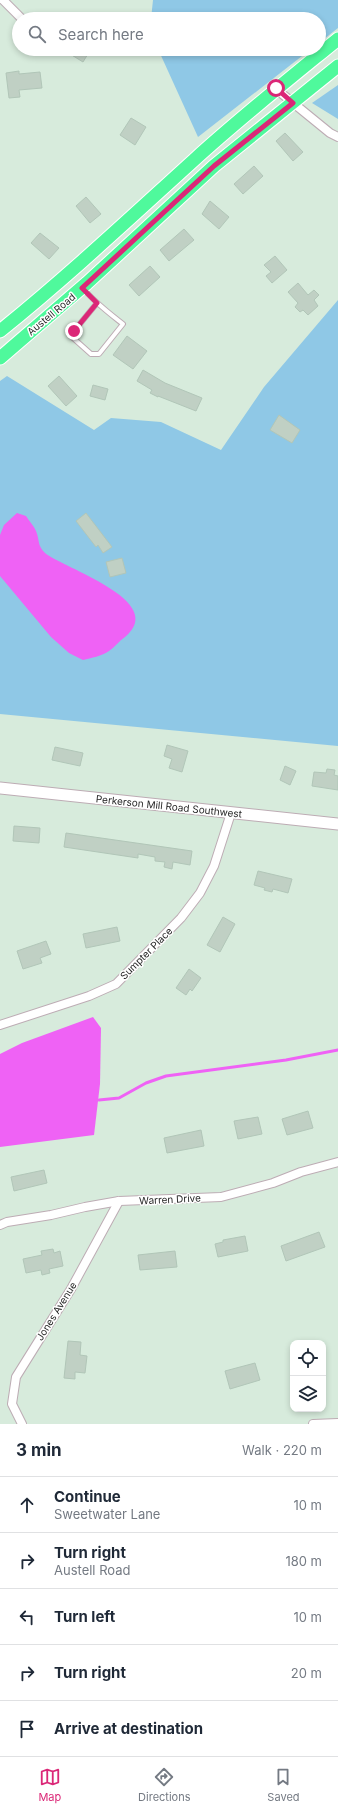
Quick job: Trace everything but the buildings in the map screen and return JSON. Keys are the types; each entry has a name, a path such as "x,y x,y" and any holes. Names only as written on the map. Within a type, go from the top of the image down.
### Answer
{"main road":[{"name":"Austell Road","path":"326,48 338,39"},
{"name":"Austell Road","path":"0,331 52,289 194,160 276,88 316,56"},
{"name":"Austell Road","path":"0,358 82,288 214,166 338,66"}],"street":[{"path":"3,0 15,12"},
{"path":"276,88 330,133 338,137"},
{"name":"Perkerson Mill Road Southwest","path":"0,788 338,824"},
{"name":"Sumpter Place","path":"0,1025 89,996 116,984 181,918 200,893 214,866 231,813"},
{"name":"Warren Drive","path":"0,1225 7,1222 120,1201 221,1197 273,1183 301,1172 338,1162"},
{"name":"Jones Avenue","path":"22,1424 12,1404 16,1377 71,1289 120,1201"},
{"path":"314,1424 338,1424"}],"lane":[{"path":"82,288 97,303 123,324 99,354 91,354 72,337 74,331 97,303"}],"shaded area":[{"path":"153,0 338,0 338,28 326,37 326,12 152,12"},
{"path":"161,56 302,56 198,137"},
{"path":"338,85 338,119 312,103"},
{"path":"338,300 338,746 0,714 0,381 7,376 94,430 111,418 161,422 221,450 264,387"},
{"path":"17,513 26,516 33,525 42,550 45,553 108,587 124,599 134,611 135,624 125,637 106,653 83,660 69,653 51,637 0,576 0,535 4,525"},
{"path":"93,1017 101,1028 100,1084 94,1135 0,1147 0,1054 22,1043"}],"waterway":[{"path":"99,1100 119,1098 146,1083 166,1076 286,1060 338,1050"}],"route":[{"path":"74,331 97,303 91,299 82,288 214,166 293,103 276,88"}]}
